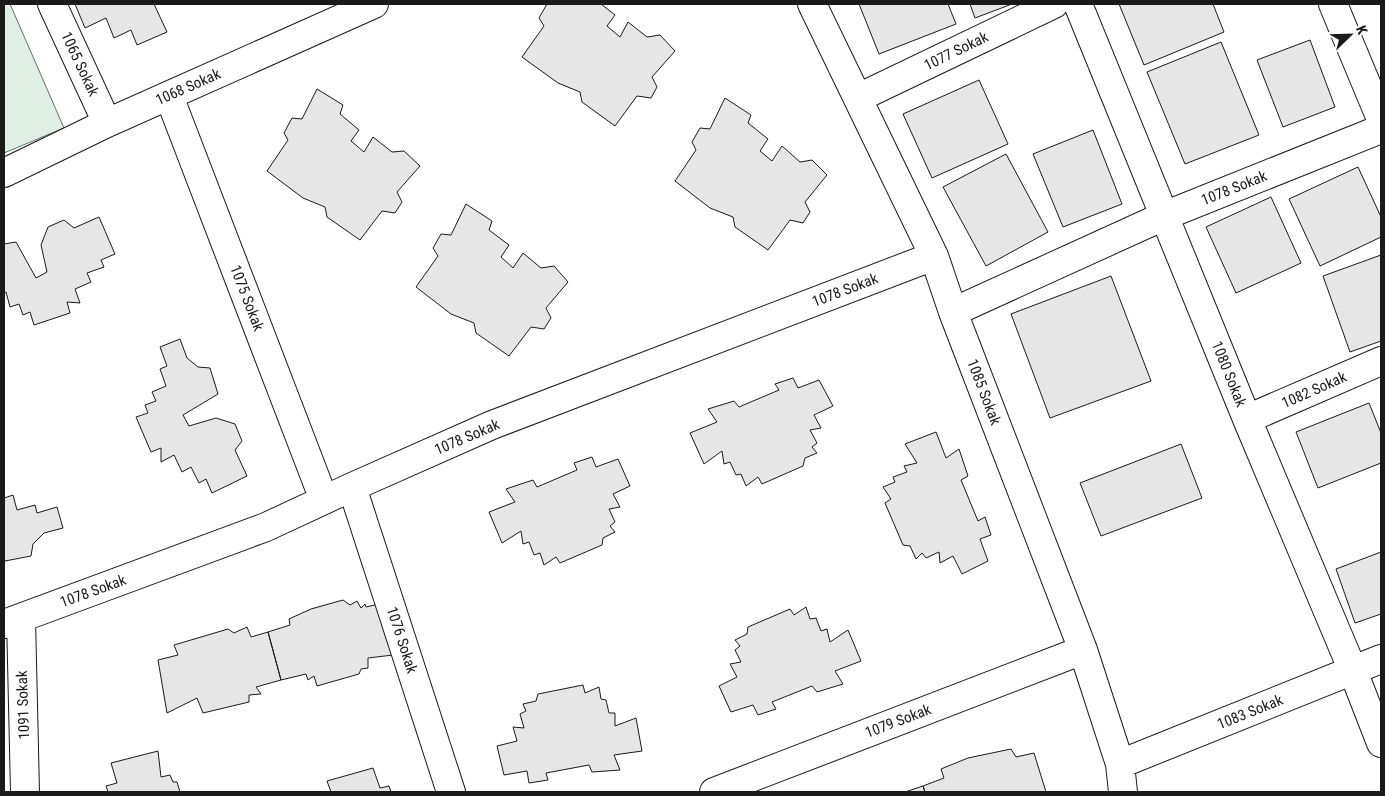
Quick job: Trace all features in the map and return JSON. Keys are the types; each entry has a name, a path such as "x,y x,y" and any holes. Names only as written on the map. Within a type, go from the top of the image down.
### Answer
{"street":[{"name":"1065 Sokak","path":"52,4 107,123"},
{"name":"1068 Sokak","path":"4,173 107,123 374,4"},
{"name":"1085 Sokak","path":"812,4 934,256 953,312 1083,650 1120,764 1122,792"},
{"name":"1077 Sokak","path":"858,98 1054,4"},
{"name":"1080 Sokak","path":"1078,4 1381,743"},
{"path":"1332,4 1381,118"},
{"name":"1075 Sokak","path":"169,96 324,500"},
{"name":"1078 Sokak","path":"953,312 1164,216 1381,129"},
{"name":"1078 Sokak","path":"12,621 266,527 492,426 934,256"},
{"name":"1082 Sokak","path":"1247,419 1381,361"},
{"name":"1076 Sokak","path":"352,487 451,792"},
{"name":"1091 Sokak","path":"12,621 25,792"},
{"name":"1079 Sokak","path":"714,792 1083,650"},
{"name":"1083 Sokak","path":"1120,764 1381,659"}],"green space":[{"path":"4,4 10,4 64,128 4,153"}],"building":[{"path":"75,4 154,4 167,32 137,45 131,30 114,38 106,18 85,28"},
{"path":"547,4 601,4 615,15 607,26 620,37 628,22 647,37 660,35 675,51 652,77 657,87 651,98 637,96 615,126 582,102 580,92 558,83 522,57 544,26 539,18"},
{"path":"859,4 948,4 956,24 879,54"},
{"path":"970,4 1012,4 975,18"},
{"path":"1119,4 1213,4 1224,32 1144,65"},
{"path":"1310,40 1335,107 1283,127 1257,60"},
{"path":"1221,42 1259,135 1185,164 1147,72"},
{"path":"979,80 1008,144 932,178 903,114"},
{"path":"317,89 343,105 340,114 359,130 351,141 364,152 373,137 392,152 404,151 420,166 397,192 402,202 395,213 382,211 360,240 327,217 325,207 303,198 267,171 288,140 284,133 292,118 302,119"},
{"path":"725,98 751,115 748,123 768,139 760,151 772,161 782,146 800,162 812,160 827,175 805,202 810,212 803,223 790,220 768,250 735,227 733,217 710,208 675,181 696,150 692,142 700,128 710,129"},
{"path":"1093,130 1122,204 1063,227 1033,154"},
{"path":"1006,154 1048,232 986,266 943,187"},
{"path":"1358,167 1381,217 1381,237 1320,266 1289,199"},
{"path":"1271,197 1301,263 1236,293 1206,227"},
{"path":"466,204 492,221 489,230 509,245 501,257 513,268 523,253 541,268 554,266 568,282 546,308 551,318 544,329 531,327 509,356 476,333 474,323 451,314 416,287 438,256 433,248 441,234 451,235"},
{"path":"99,217 115,254 101,260 104,267 87,273 91,282 75,289 80,303 67,302 70,313 34,325 30,312 23,315 19,304 10,307 6,292 4,293 4,244 16,242 36,278 47,272 41,245 48,227 64,220 74,228"},
{"path":"1381,255 1381,341 1350,352 1323,276"},
{"path":"1111,276 1151,381 1050,418 1011,314"},
{"path":"180,339 187,358 198,367 210,368 218,394 183,415 189,426 216,418 235,424 242,441 235,450 247,476 212,493 206,479 199,483 191,467 182,472 174,455 161,462 161,448 151,452 136,417 148,413 145,405 156,401 152,392 166,386 160,369 167,366 160,347"},
{"path":"793,378 798,388 819,380 833,406 814,415 821,428 810,430 817,443 812,447 817,453 805,458 803,466 762,484 758,477 746,486 741,474 736,475 730,462 724,464 722,451 704,464 690,433 717,422 708,409 734,401 739,407 779,390 775,384"},
{"path":"1369,403 1381,433 1381,463 1318,488 1296,432"},
{"path":"936,432 946,458 959,449 968,476 961,480 978,521 985,517 991,535 980,539 988,561 962,574 953,556 940,563 939,552 926,558 922,553 916,559 910,546 903,545 885,503 891,499 883,487 895,482 893,477 907,472 904,466 917,463 905,444"},
{"path":"1181,444 1202,498 1101,536 1080,483"},
{"path":"592,457 596,467 618,459 630,486 613,494 620,507 609,509 615,522 610,526 615,532 603,538 602,545 560,563 556,557 544,565 540,553 534,555 529,542 523,544 521,531 502,543 489,512 515,502 506,489 533,480 537,487 577,470 574,463"},
{"path":"13,495 17,510 35,505 37,513 57,507 63,528 44,533 33,544 31,556 5,561 4,498"},
{"path":"1381,552 1381,614 1355,623 1336,569"},
{"path":"343,600 350,605 357,601 361,608 365,604 366,607 379,604 393,655 368,658 368,668 361,669 359,674 317,686 314,676 308,680 306,674 281,680 268,632 290,625 289,619 311,609"},
{"path":"806,607 810,619 816,618 821,631 827,629 830,642 848,630 861,661 835,671 843,684 817,692 812,686 772,702 776,709 758,715 753,705 731,712 719,686 737,677 730,664 741,662 735,650 740,646 735,640 747,634 748,627 790,609 794,615"},
{"path":"247,627 251,637 268,632 281,680 256,687 261,694 249,695 249,702 203,713 197,698 167,713 158,660 178,655 174,645 228,629 234,633"},
{"path":"583,685 585,693 599,687 601,699 606,700 609,713 615,713 615,726 636,718 642,751 614,755 620,770 592,772 589,765 546,773 548,780 529,783 527,771 504,775 497,746 517,741 513,727 524,728 520,714 526,711 523,704 536,701 538,694"},
{"path":"1011,749 1016,757 1034,753 1046,792 925,792 923,786 944,778 941,769 968,758"},
{"path":"158,751 161,777 170,775 173,782 177,782 180,792 108,792 106,786 117,783 111,763"},
{"path":"373,768 380,788 389,786 391,792 331,792 327,781"},
{"path":"923,786 925,792 905,792"}]}
